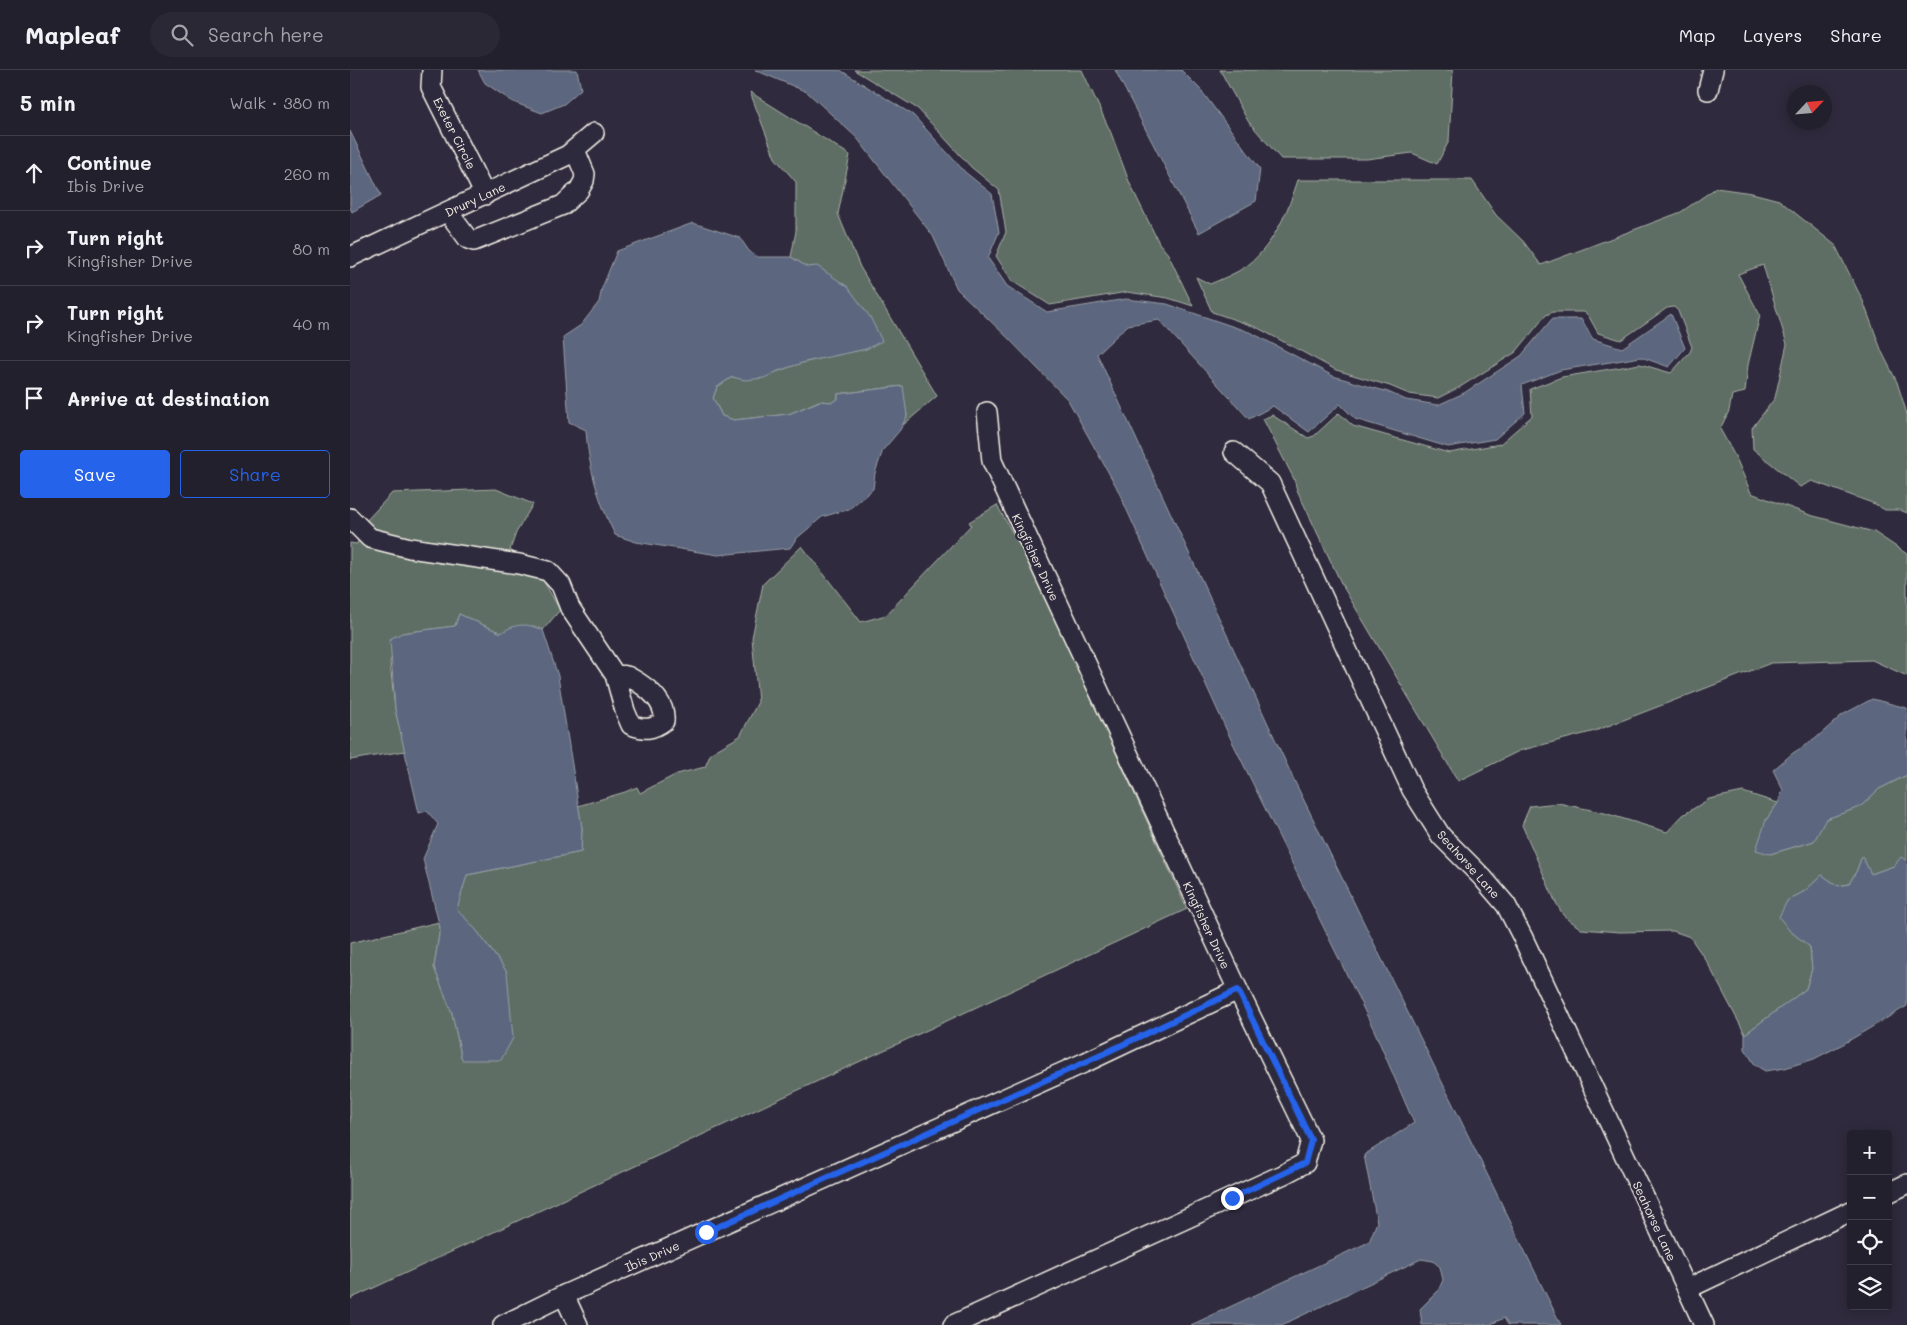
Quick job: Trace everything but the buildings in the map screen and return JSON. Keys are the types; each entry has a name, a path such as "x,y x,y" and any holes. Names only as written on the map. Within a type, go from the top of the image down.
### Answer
{"street":[{"name":"Exeter Circle","path":"432,70 431,87 486,195"},
{"path":"1708,90 1713,70"},
{"name":"Drury Lane","path":"350,257 568,156 594,132"},
{"path":"448,212 468,239 474,241 563,205 579,190 584,181 585,174 574,150"},
{"name":"Kingfisher Drive","path":"953,1325 1276,1178 1305,1163 1311,1140 1238,990 992,461 987,412"},
{"name":"Seahorse Lane","path":"1234,452 1270,483 1412,790 1441,836 1482,877 1506,905 1704,1325"},
{"path":"350,518 370,538 410,548 519,564 548,571 561,585 570,608 616,675"},
{"name":"Ibis Drive","path":"503,1325 564,1295 1077,1066 1238,990"},
{"path":"1892,1191 1907,1184"},
{"path":"1687,1289 1847,1213"},
{"path":"564,1295 578,1325"}],"green space":[{"path":"854,70 1082,70 1111,133 1130,184 1159,243 1168,254 1193,306 1168,298 1127,292 1050,305 1012,281 996,256 1006,232 999,190 971,167 918,109"},
{"path":"1220,70 1453,70 1449,141 1437,164 1412,153 1367,159 1281,159 1248,121"},
{"path":"750,92 850,155 838,214 860,267 937,396 902,426 907,416 902,386 838,394 838,399 832,402 819,401 789,414 734,420 722,416 713,398 717,387 732,377 761,377 806,362 866,349 870,317 807,267 791,257 796,231 796,182 775,158"},
{"path":"1298,180 1472,180 1496,215 1523,241 1541,265 1681,212 1716,188 1752,193 1779,200 1835,245 1863,301 1882,352 1897,382 1907,414 1907,513 1900,510 1885,510 1875,504 1812,481 1800,487 1753,449 1752,428 1775,398 1787,344 1763,265 1738,274 1760,315 1748,365 1745,392 1732,395 1729,411 1720,429 1737,460 1751,493 1810,515 1874,532 1907,554 1907,676 1872,660 1771,663 1595,731 1519,751 1458,781 1342,585 1297,490 1294,479 1263,419 1272,415 1308,438 1314,436 1339,413 1353,426 1449,453 1500,444 1532,416 1530,389 1562,377 1640,364 1671,373 1690,352 1692,347 1678,311 1674,307 1667,308 1621,340 1598,333 1588,315 1584,312 1553,312 1546,315 1516,352 1460,387 1438,398 1409,394 1390,386 1336,370 1256,327 1212,312 1196,277 1210,284 1239,271 1257,257 1279,226"},
{"path":"496,489 533,504 516,533 510,550 534,564 560,610 543,630 533,626 501,633 459,614 455,626 402,633 390,662 395,709 405,751 350,760 350,543 357,544 365,522 392,493"},
{"path":"997,505 1031,566 1187,909 350,1299 350,943 439,922 440,928 434,967 452,1013 462,1060 507,972 477,931 456,909 467,875 581,852 582,828 578,806 637,787 640,793 677,774 705,767 711,753 740,736 758,702 752,638 763,584 802,546 861,622 886,615 971,525 969,522"},
{"path":"1907,775 1907,861 1901,858 1894,866 1871,874 1862,857 1849,884 1838,886 1822,875 1805,891 1787,901 1789,930 1810,947 1812,969 1806,989 1745,1034 1707,962 1690,937 1673,931 1620,932 1581,929 1563,915 1522,825 1530,806 1558,803 1601,812 1667,832 1683,815 1709,799 1743,792 1778,803 1766,820 1770,854 1814,841 1825,819 1860,807 1879,789"}],"water":[{"path":"478,70 577,70 581,89 564,104 542,113 513,102 485,83"},
{"path":"755,70 840,70 913,115 965,172 992,194 999,232 988,258 1007,286 1047,312 1126,299 1167,304 1252,333 1333,376 1388,392 1406,400 1438,405 1464,393 1521,356 1552,319 1581,319 1593,339 1622,348 1671,314 1685,348 1669,367 1641,357 1561,370 1522,385 1525,413 1495,439 1448,447 1355,419 1340,404 1309,432 1273,406 1249,419 1159,320 1128,325 1097,354 1294,780 1561,1325 1508,1325 1504,1318 1489,1325 1422,1325 1420,1309 1438,1291 1443,1280 1440,1267 1433,1261 1421,1259 1282,1325 1191,1325 1369,1242 1377,1222 1364,1155 1414,1123 1374,1030 1227,731 1116,486 1068,400 957,289 933,236 857,138 807,92"},
{"path":"1115,70 1181,70 1200,89 1260,169 1256,201 1199,233"},
{"path":"350,131 381,195 352,212 350,207"},
{"path":"693,223 740,238 749,251 757,257 791,257 807,267 817,266 848,287 870,317 882,341 866,349 805,362 764,378 745,380 732,377 717,387 713,398 722,416 734,420 789,414 820,401 832,402 838,399 838,394 903,386 907,416 900,430 883,450 875,473 873,489 849,509 822,517 796,539 790,548 718,555 636,542 615,535 595,484 586,430 569,422 563,337 581,325 599,302 602,288 617,251"},
{"path":"459,614 501,633 521,625 543,630 558,676 582,828 581,852 467,875 457,909 477,931 507,972 513,1038 501,1060 462,1060 452,1013 434,967 440,928 423,859 438,824 427,811 419,813 395,709 390,639 402,633 455,626"},
{"path":"1872,699 1907,708 1907,775 1879,789 1860,807 1826,819 1814,841 1770,854 1756,850 1766,820 1778,803 1783,790 1773,770 1793,753 1815,739 1842,715"},
{"path":"1862,856 1871,874 1894,866 1901,857 1907,861 1907,1006 1814,1059 1785,1068 1765,1071 1755,1065 1745,1049 1745,1034 1806,989 1812,969 1810,947 1789,930 1779,917 1787,901 1805,891 1822,875 1838,886 1849,884"}],"route":[{"path":"706,1232 1086,1062 1238,990 1311,1140 1305,1163 1232,1198"}]}
